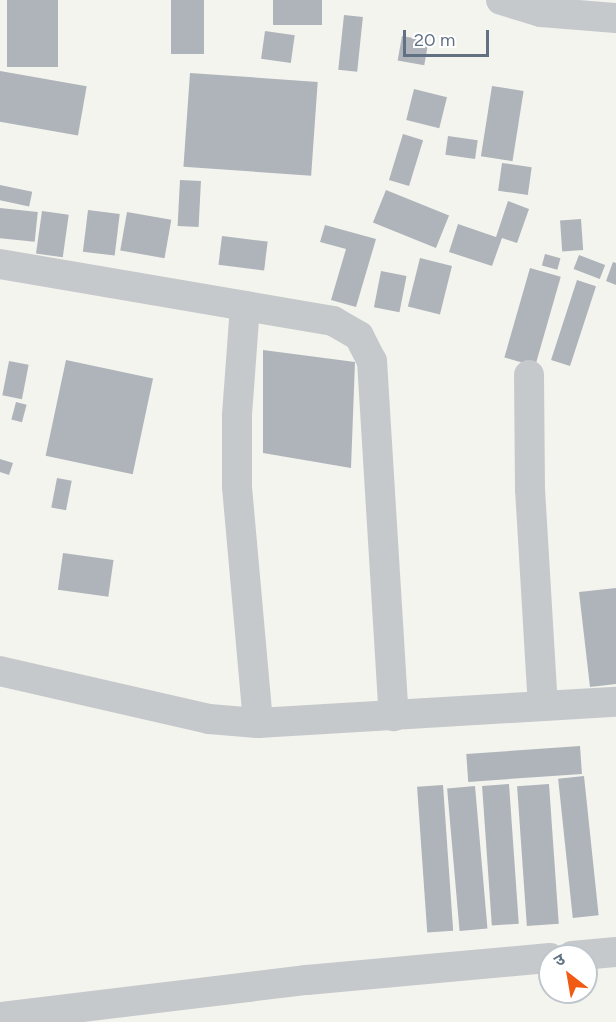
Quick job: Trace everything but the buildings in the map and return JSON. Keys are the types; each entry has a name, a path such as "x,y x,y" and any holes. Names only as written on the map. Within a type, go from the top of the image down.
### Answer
{"street":[{"path":"501,0 541,12 606,11"},
{"path":"0,264 333,321 359,336 372,361 394,716"},
{"path":"244,306 237,416 237,487 258,723"},
{"path":"529,375 530,489 543,706"},
{"path":"0,671 209,719 258,723 616,702"},
{"path":"598,954 616,952"},
{"path":"0,1017 307,980 538,959"}]}
